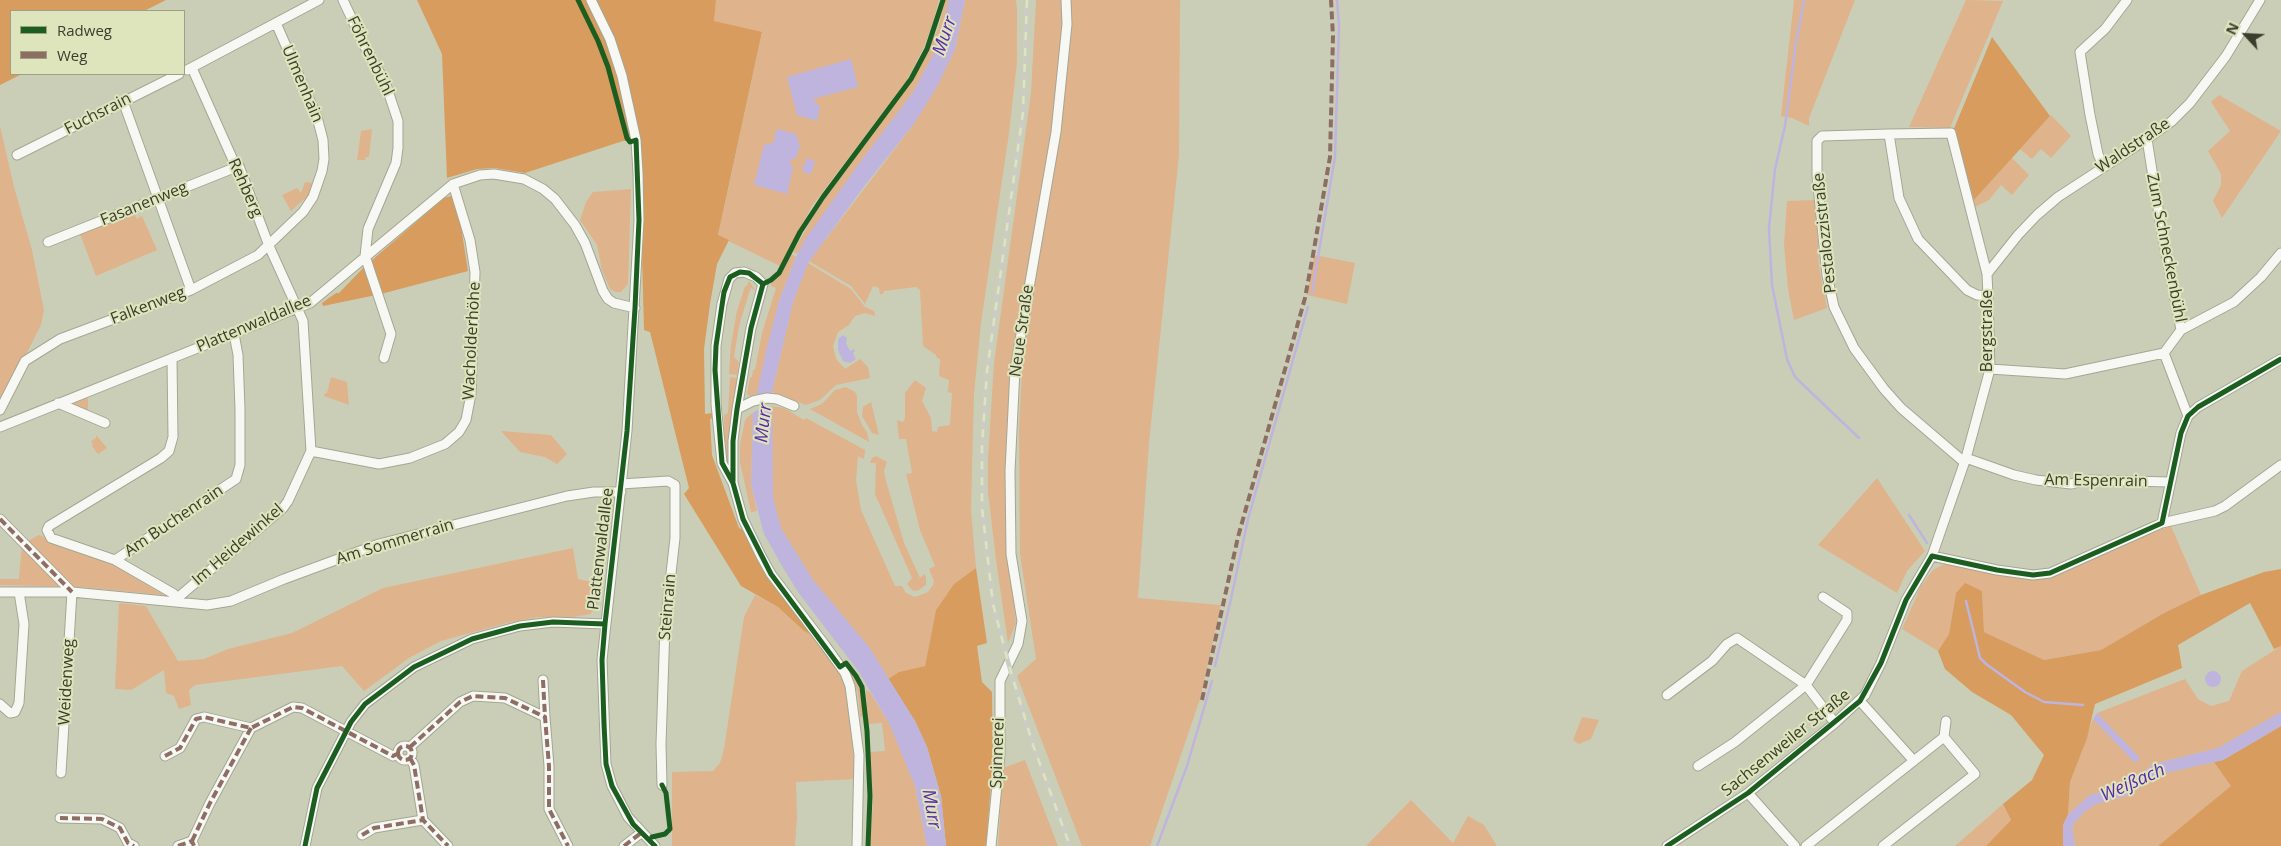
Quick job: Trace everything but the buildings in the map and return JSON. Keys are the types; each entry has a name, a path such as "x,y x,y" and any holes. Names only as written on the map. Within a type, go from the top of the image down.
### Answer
{"street":[{"path":"188,70 319,0"},
{"name":"Föhrenbühl","path":"343,0 366,49 386,82 398,121 396,163 368,229 365,256"},
{"path":"591,0 610,39 622,76 636,140 639,220 635,308"},
{"name":"Neue Straße","path":"1008,662 1018,644 1022,621 1011,554 1010,471 1015,369 1056,132 1067,24 1066,0"},
{"path":"2103,166 2098,154 2080,52 2105,29 2126,0"},
{"name":"Waldstraße","path":"1988,274 2037,215 2058,197 2172,121 2198,94 2231,48 2260,0"},
{"name":"Ulmenhain","path":"268,246 303,212 313,197 324,159 323,140 318,117 276,23"},
{"name":"Rehberg","path":"188,70 232,160 239,166 268,246 297,309"},
{"name":"Fuchsrain","path":"17,155 177,75"},
{"path":"123,101 191,290"},
{"name":"Bergstraße","path":"1888,134 1951,132 1988,274 1990,369 1965,460 1932,556"},
{"path":"1888,134 1899,198 1918,239 1967,290 1977,295 1988,296"},
{"name":"Pestalozzistraße","path":"1888,134 1822,136 1816,141 1817,176 1827,275 1834,307 1854,348 1895,402 1965,460"},
{"name":"Zum Schneckenbühl","path":"2147,139 2161,227 2182,330 2164,352"},
{"name":"Fasanenweg","path":"48,242 239,166"},
{"name":"Plattenwaldallee","path":"0,426 310,303 452,184 480,175 494,174 519,178 543,189 555,199 586,243 603,291 608,299 614,303 635,308 621,488 602,660 606,764 612,786 628,817 655,846"},
{"name":"Wacholderhöhe","path":"310,451 379,464 402,460 445,444 459,432 466,420 471,394 475,272 470,240 452,184"},
{"name":"Falkenweg","path":"0,410 25,361 60,340 191,290 258,256 268,246"},
{"path":"2182,330 2234,302 2262,277 2281,253"},
{"path":"365,256 391,334 384,358"},
{"path":"733,483 733,441 737,410 751,328 763,284 756,277 744,272 735,273 728,279 716,346 715,392 722,462 733,483 744,519 767,568 825,645 845,674 850,686 859,755 856,846"},
{"name":"Im Heidewinkel","path":"174,601 283,508 288,501 310,451 303,321 297,309"},
{"name":"Am Buchenrain","path":"115,560 236,479 240,466 240,409 238,355 234,334"},
{"path":"1990,369 2065,374 2164,352 2188,416"},
{"path":"172,358 173,437 169,451 161,458 49,526 48,533 51,538 115,560 174,594 174,601"},
{"path":"2162,523 2181,433 2188,416 2198,408 2281,359"},
{"path":"737,410 760,399 772,398 794,406"},
{"path":"58,403 105,423"},
{"name":"Am Espenrain","path":"1965,460 2036,480 2071,484 2088,480 2170,482"},
{"path":"1932,556 1997,570 2033,575 2050,573 2162,523 2215,511 2225,506 2281,466"},
{"name":"Steinrain","path":"621,488 668,481 675,485 675,538 665,626 660,744 662,786"},
{"name":"Am Sommerrain","path":"0,592 72,592 207,605 231,601 379,544 567,496 621,488"},
{"path":"0,519 72,592"},
{"name":"Sachsenweiler Straße","path":"1667,846 1748,793 1860,701 1881,663 1906,600 1932,556"},
{"path":"0,704 10,713 15,712 19,703 24,624 19,592"},
{"name":"Weidenweg","path":"62,773 72,592"},
{"path":"1698,766 1735,742 1806,685 1847,620 1847,612 1823,597"},
{"path":"305,846 317,788 346,732 365,704 414,667 472,639 536,624 553,622 605,624"},
{"path":"1667,695 1712,661 1733,639 1740,638 1806,685 1835,723"},
{"name":"Spinnerei","path":"991,846 1000,755 1000,681 1008,662"},
{"path":"543,680 550,766 549,809 568,846"},
{"path":"410,748 460,702 473,696 505,698 545,717"},
{"path":"1860,701 1914,761"},
{"path":"178,846 193,844 210,803 251,728 293,707 302,708 393,756 397,754 401,746 410,748"},
{"path":"164,756 180,748 196,719 204,717 251,728"},
{"path":"1806,846 1944,737 1946,721"},
{"path":"1883,846 1976,774 1944,737"},
{"path":"410,748 412,752 410,758 414,765 424,820 448,846"},
{"path":"397,754 401,760 410,758"},
{"path":"1748,793 1795,846"},
{"path":"60,818 102,819 120,828 128,843 134,846"},
{"path":"362,835 374,828 424,820"},
{"path":"624,846 641,833"}],"shaded area":[{"path":"0,0 166,0 146,10 10,10 10,75 20,75 0,85"},
{"path":"417,0 716,0 714,21 762,32 718,235 729,240 717,264 710,304 704,349 705,414 713,413 714,417 710,419 712,455 739,528 744,530 759,561 802,618 812,635 804,631 778,607 741,586 684,494 689,488 650,332 644,330 639,141 623,141 525,173 495,168 477,169 447,178 442,54"},
{"path":"716,0 939,0 924,47 907,80 812,206 780,266 718,236 762,33 714,21"},
{"path":"945,0 949,0 937,47 914,91 861,161 797,254 793,252 825,196 912,81 938,29"},
{"path":"965,0 1016,0 1017,9 1017,62 1009,133 981,323 974,394 971,509 976,568 954,584 936,610 925,666 899,672 888,679 869,647 813,580 781,528 772,497 772,406 784,408 804,420 806,418 865,450 864,459 858,456 856,480 861,510 895,586 902,586 906,593 915,597 928,592 934,581 929,569 935,566 920,530 906,474 912,473 906,439 899,439 897,420 903,422 905,418 905,393 915,380 926,388 922,401 931,418 932,431 937,432 938,427 950,425 952,393 948,392 949,380 939,376 940,359 923,346 920,290 916,287 884,291 883,294 880,294 879,288 873,286 865,304 851,286 809,261 913,125 955,49"},
{"path":"1036,0 1063,0 1064,22 1051,135 1011,369 1005,472 1006,541 1016,623 1008,643 988,492 988,459 994,363 1031,93"},
{"path":"1069,0 1180,0 1179,155 1149,443 1138,598 1221,605 1200,699 1150,846 1082,846 1017,676 1036,659 1020,554 1019,429 1022,371"},
{"path":"1794,0 1855,0 1809,118 1809,126 1792,118 1781,116"},
{"path":"1966,0 2003,1 1950,128 1909,127"},
{"path":"1992,37 2050,116 1974,200 1955,132 1953,131"},
{"path":"2219,95 2281,131 2222,218 2213,201 2221,185 2221,174 2208,151 2230,131 2211,102"},
{"path":"2051,115 2071,136 2051,158 2041,149 2032,159 2020,149"},
{"path":"0,126 14,187 32,250 44,310 41,325 0,406"},
{"path":"372,129 369,157 366,157 365,160 357,160 361,131"},
{"path":"2012,158 2029,175 2012,195 2001,185 1989,200 1975,207 1974,200"},
{"path":"305,182 313,183 311,191 306,200 304,199 291,211 282,195 297,188 301,193"},
{"path":"631,189 628,284 621,292 616,292 610,289 602,270 597,245 580,220 586,202 593,192"},
{"path":"451,196 460,220 468,271 381,294 371,261 444,198"},
{"path":"1816,200 1819,266 1827,308 1794,320 1788,289 1784,244 1787,201"},
{"path":"134,213 137,219 142,216 157,250 96,276 80,234"},
{"path":"791,254 796,257 779,301 757,394 750,396 747,394 750,377 752,377 753,370 755,370 762,333 776,288 770,285 780,276"},
{"path":"1314,255 1355,263 1347,304 1307,295"},
{"path":"808,263 851,289 865,307 874,311 875,316 865,313 855,316 849,325 838,332 833,346 836,359 845,369 860,359 868,367 870,378 836,385 820,400 806,405 772,392 793,302"},
{"path":"366,265 376,295 323,306 322,303 336,293 339,293"},
{"path":"749,281 756,291 751,288 739,326 734,357 739,362 737,375 729,374 731,344 737,311 745,286"},
{"path":"331,377 347,382 349,405 324,396 327,393"},
{"path":"730,377 737,378 729,437 729,460 727,463 725,460 724,415 728,413"},
{"path":"846,387 855,392 857,396 857,412 867,432 869,442 810,409 822,404 835,390"},
{"path":"88,395 88,412 72,405 74,402"},
{"path":"871,402 879,435 872,433 862,416 863,407"},
{"path":"753,412 751,485 757,511 751,512 740,462 740,444 745,420"},
{"path":"501,431 551,435 567,454 557,464 545,457 520,452"},
{"path":"96,435 107,448 98,454 91,441 96,438"},
{"path":"876,456 887,462 884,471 886,481 904,543 920,578 924,574 926,577 926,585 917,591 912,590 907,584 912,578 875,494 876,463 870,463 872,458"},
{"path":"1877,478 1925,551 1907,571 1897,593 1818,545"},
{"path":"2171,526 2201,595 2164,613 2101,650 2044,660 1984,632 1982,591 1956,593 1949,634 1938,651 1902,629 1921,586 1933,570 1942,565 1948,563 2034,578"},
{"path":"39,535 113,565 164,595 81,587 0,585 0,579 19,579 22,544"},
{"path":"573,548 578,579 601,584 596,608 590,614 568,618 538,617 507,623 441,641 409,658 364,691 342,666 195,685 189,690 191,705 179,709 174,696 166,693 164,670 131,690 115,689 119,603 146,606 178,661 204,659 228,649 292,633 383,588"},
{"path":"976,568 987,643 977,646 982,682 992,692 993,758 986,846 946,846 941,796 927,747 915,721 888,679 899,672 925,666 936,610 954,584"},
{"path":"2281,569 2281,646 2274,649 2250,603 2178,645 2182,668 2095,704 2087,738 2070,782 2068,815 2063,825 2063,846 1986,846 2011,820 2003,804 2032,780 2044,755 2011,715 1972,692 1945,669 1938,651 1949,634 1956,593 1965,583 1982,591 1984,632 2044,660 2101,650 2164,613 2201,595 2264,572"},
{"path":"755,595 778,607 804,631 812,635 842,677 849,701 855,779 796,782 797,818 795,846 672,846 672,772 713,771 720,763 724,749 744,617"},
{"path":"2281,646 2281,712 2218,748 2154,764 2123,786 2090,795 2068,815 2070,782 2093,719 2135,762 2140,758 2097,713 2185,679 2198,699 2211,706 2229,701 2242,671"},
{"path":"851,672 861,692 863,716 860,717 858,693 849,673"},
{"path":"866,690 870,692 889,723 903,754 915,786 927,846 870,846 873,801 870,752 885,751 882,723 868,724"},
{"path":"1582,717 1599,720 1591,739 1579,744 1573,740"},
{"path":"2281,726 2281,846 2158,846 2231,786 2214,762 2223,760"},
{"path":"1025,760 1058,846 998,846 1003,768"},
{"path":"2214,762 2232,786 2158,846 2075,846 2072,826 2084,812 2096,804 2126,796 2161,774"},
{"path":"1411,800 1453,843 1468,816 1484,825 1497,846 1366,846"},
{"path":"2003,804 2011,820 1986,846 1955,846"}],"water":[{"name":"Murr","path":"949,0 965,0 955,49 937,87 913,125 866,184 808,263 793,302 772,392 773,497 781,528 813,580 869,647 915,721 927,747 941,796 946,846 927,846 915,786 889,723 859,672 798,592 782,566 764,534 751,485 753,412 779,301 796,257 806,238 914,91 937,47"},
{"path":"851,59 858,87 813,99 820,107 817,121 797,115 787,77"},
{"path":"777,129 796,134 800,146 796,158 790,160 793,168 787,194 754,185 764,145 773,143"},
{"path":"807,158 815,161 811,174 803,172 803,164 805,164"},
{"path":"843,335 847,338 846,343 850,351 854,349 855,351 853,353 856,359 850,363 843,361 838,350 838,339"},
{"path":"2213,671 2219,673 2221,679 2219,685 2213,687 2207,685 2205,679 2207,673"},
{"name":"Weißach","path":"2281,712 2281,726 2223,760 2161,774 2126,796 2096,804 2084,812 2072,826 2075,846 2063,846 2063,825 2068,815 2090,795 2123,786 2154,764 2218,748"},
{"path":"2097,713 2140,758 2135,763 2093,719"}],"pier":[{"path":"775,393 775,406 761,408 751,414 755,395"}],"waterway":[{"path":"1312,293 1335,157 1339,26 1337,0"},
{"path":"1804,0 1785,126 1775,169 1769,228 1772,285 1787,359 1795,377 1859,438"},
{"path":"1231,599 1248,519 1308,307"},
{"path":"1909,515 1927,543"},
{"path":"1215,666 1231,599"},
{"path":"1966,601 1980,658 1986,664 2025,692 2044,702 2083,705"},
{"path":"1157,846 1187,766 1212,681"}],"railway":[{"path":"1027,0 1023,112 987,371 982,446 982,508 993,604 1008,662 1033,745 1070,846"}],"marked path":[{"path":"1202,700 1238,537 1305,298 1313,255 1330,157 1333,36 1331,0"},
{"path":"0,519 72,592"},
{"path":"543,680 545,717"},
{"path":"410,747 460,702 473,696 505,698 545,717 549,766 549,809 568,846"},
{"path":"165,756 180,748 196,719 204,717 251,728 293,707 302,708 393,756 397,754"},
{"path":"192,841 210,803 251,728"},
{"path":"402,746 408,746 412,753 408,760 402,760 398,756 398,750 402,746"},
{"path":"410,758 414,765 423,820 448,846"},
{"path":"60,818 102,819 120,828 128,843 134,846"},
{"path":"362,835 374,828 423,820"},
{"path":"624,846 641,833"},
{"path":"178,846 192,841 194,846"}],"cycle path":[{"path":"578,0 608,67 627,138 630,142 636,140 639,220 627,431 602,660 606,764 612,786 633,824 655,846"},
{"path":"763,284 779,273 800,232 823,197 911,79 927,49 943,0"},
{"path":"763,284 749,273 740,272 730,277 724,292 716,346 715,370 722,463 733,483 743,519 771,574 840,667 846,663 862,687 867,731 870,796 868,846"},
{"path":"733,481 733,441 737,409 751,328 763,284"},
{"path":"1667,846 1748,793 1860,701 1881,663 1906,600 1932,556 1997,570 2033,575 2050,573 2162,523 2181,433 2188,416 2198,407 2281,359"},
{"path":"305,846 317,788 351,722 365,704 414,667 472,639 520,626 553,622 605,624"},
{"path":"652,837 665,834 670,829 666,793 662,785"}]}
